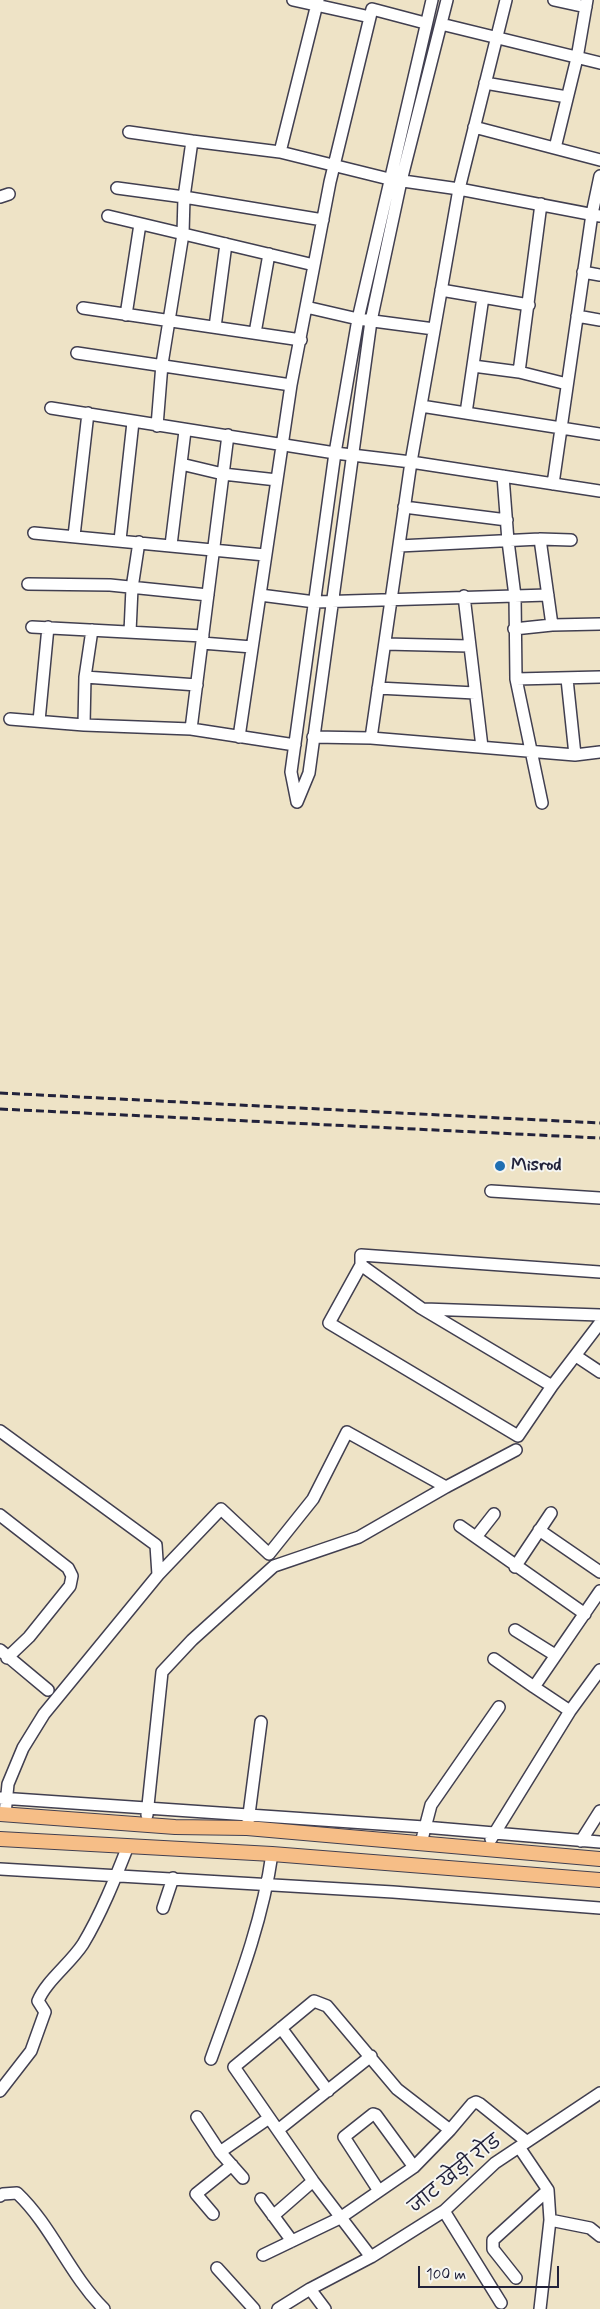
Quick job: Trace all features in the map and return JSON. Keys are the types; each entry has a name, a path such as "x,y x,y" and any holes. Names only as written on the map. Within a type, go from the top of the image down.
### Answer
{"main road":[{"path":"3,1814 175,1827 248,1822 421,1843 600,1859"},
{"path":"0,1839 272,1854 600,1880"}],"street":[{"path":"293,0 372,9 426,23"},
{"path":"432,0 395,180 371,320 309,773 297,802 291,772 335,453 358,319 395,180 447,0"},
{"path":"371,738 411,462 459,189 506,0"},
{"path":"554,0 586,4 577,58 555,148"},
{"path":"280,152 317,3"},
{"path":"239,737 291,385 334,165 372,9"},
{"path":"441,24 600,63"},
{"path":"485,82 567,97"},
{"path":"474,127 600,160"},
{"path":"129,132 280,152 395,180 459,189 596,215"},
{"path":"157,426 162,364 183,234 184,197 192,141"},
{"path":"553,484 584,272 596,215 600,176"},
{"path":"118,188 323,220"},
{"path":"519,372 542,204"},
{"path":"108,216 314,265"},
{"path":"126,314 140,224"},
{"path":"216,327 226,244"},
{"path":"255,333 269,254"},
{"path":"584,272 600,275"},
{"path":"441,290 529,305"},
{"path":"466,413 483,297"},
{"path":"306,307 358,319 434,329"},
{"path":"83,308 301,340"},
{"path":"577,316 600,320"},
{"path":"78,353 162,364 291,385"},
{"path":"473,366 519,372 567,384"},
{"path":"421,406 561,429 600,432"},
{"path":"51,408 335,453 411,462 600,491"},
{"path":"74,536 88,413"},
{"path":"120,540 133,422"},
{"path":"171,545 185,430"},
{"path":"191,729 228,435"},
{"path":"181,464 223,474 277,480"},
{"path":"502,476 515,596 516,679 542,803"},
{"path":"404,507 507,520"},
{"path":"34,533 265,555"},
{"path":"399,546 540,539 571,540"},
{"path":"540,539 552,625"},
{"path":"130,632 132,588 139,542"},
{"path":"28,584 132,588 208,595"},
{"path":"260,595 315,602 464,596 548,595"},
{"path":"464,596 482,747"},
{"path":"514,629 552,625 600,624"},
{"path":"32,627 130,632 252,647"},
{"path":"39,721 48,627"},
{"path":"84,725 85,678 92,630"},
{"path":"385,644 469,646"},
{"path":"516,679 600,677"},
{"path":"85,678 197,685"},
{"path":"567,679 575,756"},
{"path":"378,688 475,693"},
{"path":"10,719 84,725 191,729 295,745"},
{"path":"313,737 371,738 575,756 600,752"},
{"path":"491,1191 600,1198"},
{"path":"600,1272 361,1255 361,1265 329,1323 518,1436 552,1386 600,1323"},
{"path":"361,1265 421,1308 552,1386"},
{"path":"421,1308 600,1315"},
{"path":"576,1356 600,1372"},
{"path":"0,1431 156,1545 158,1575"},
{"path":"3,1814 3,1798 22,1748 44,1714 158,1575 221,1509 269,1554 313,1499 347,1432 446,1487"},
{"path":"146,1824 162,1672 224,1610 274,1566 360,1537 446,1487 516,1450"},
{"path":"515,1567 550,1513"},
{"path":"476,1537 494,1514"},
{"path":"0,1515 68,1568 72,1576 70,1586 29,1637 4,1654 48,1690"},
{"path":"460,1526 515,1567 585,1614"},
{"path":"539,1530 600,1572"},
{"path":"534,1687 600,1591"},
{"path":"515,1630 555,1655"},
{"path":"494,1659 570,1711"},
{"path":"486,1848 570,1711 600,1670"},
{"path":"421,1843 431,1805 499,1707"},
{"path":"248,1822 261,1722"},
{"path":"3,1798 148,1809 248,1822 424,1827 600,1842"},
{"path":"581,1840 600,1811"},
{"path":"0,2091 31,2051 45,2012 38,2001 43,1988 57,1977 82,1945 116,1877 128,1846"},
{"path":"211,2059 253,1940 267,1886 272,1854"},
{"path":"0,1869 393,1892 600,1908"},
{"path":"163,1908 173,1878"},
{"path":"371,2258 313,2181 234,2067 314,2000 327,2006 397,2089 450,2130"},
{"path":"281,2028 328,2091"},
{"path":"278,2130 371,2056"},
{"name":"जाट खेड़ी रोड","path":"278,2309 310,2289 371,2258 444,2211 495,2163 600,2093"},
{"path":"263,2255 340,2218 414,2167 472,2104 476,2102 523,2144 548,2190 550,2220 540,2309"},
{"path":"380,2191 344,2137 373,2114 376,2115 414,2167"},
{"path":"197,2117 220,2152 243,2178"},
{"path":"220,2152 269,2118"},
{"path":"213,2214 196,2194 232,2165"},
{"path":"273,2216 313,2181"},
{"path":"516,2278 493,2249 493,2240 548,2190"},
{"path":"0,2196 17,2193 33,2208 82,2286 104,2309"},
{"path":"260,2199 292,2242"},
{"path":"444,2211 500,2303"},
{"path":"550,2220 590,2228 600,2236"},
{"path":"217,2268 254,2309"},
{"path":"310,2289 325,2309"}],"railway":[{"path":"0,1093 600,1123"},
{"path":"0,1109 600,1138"}],"place":[{"name":"Misrod","path":"500,1166"}]}
